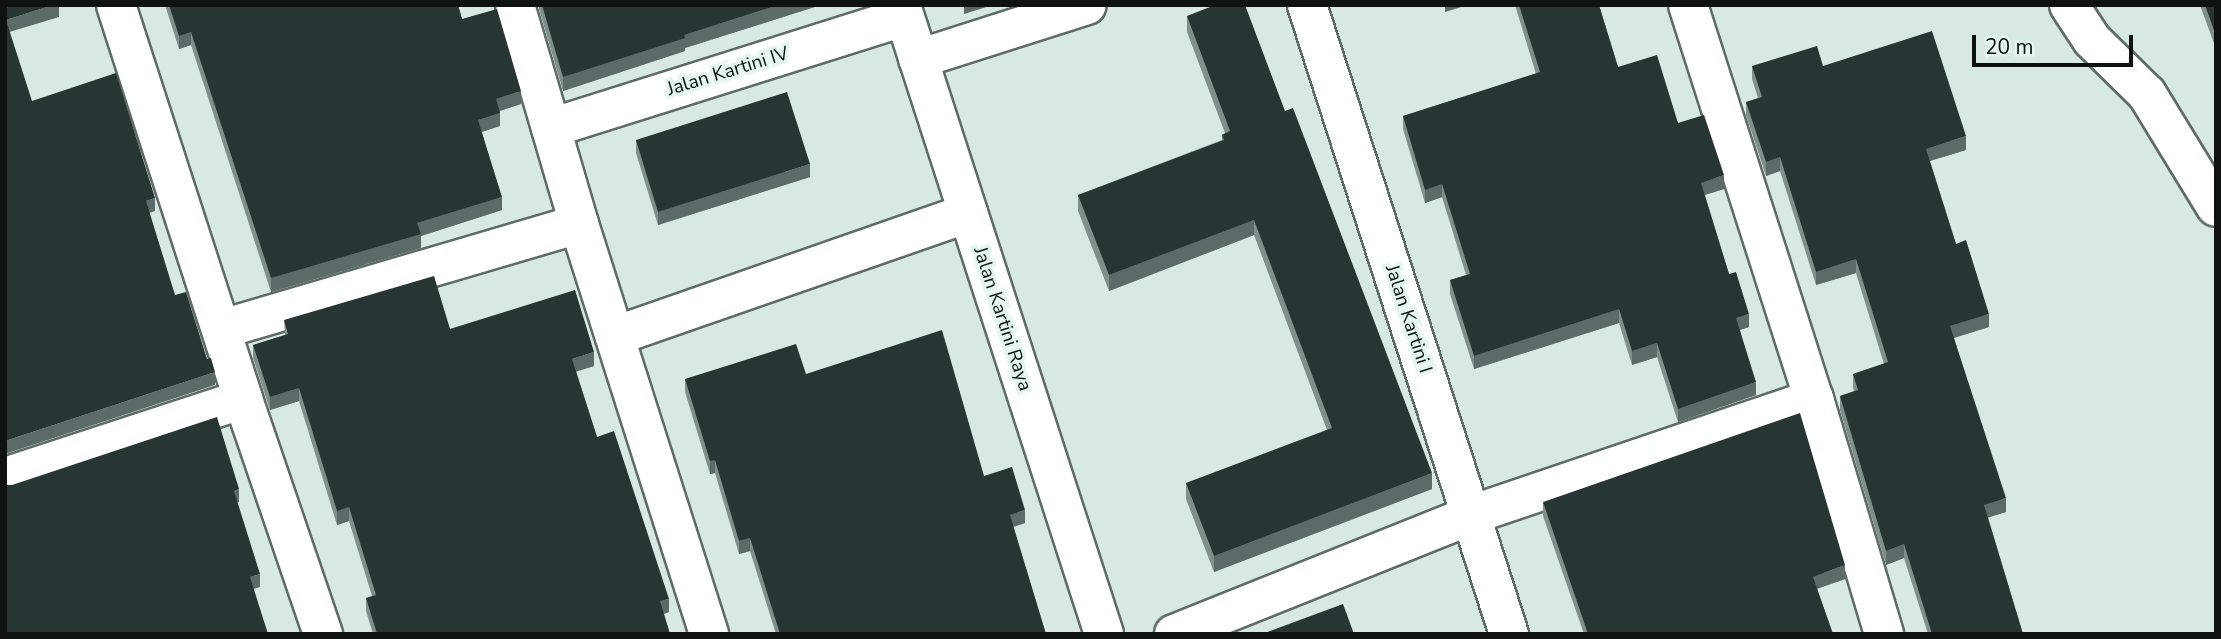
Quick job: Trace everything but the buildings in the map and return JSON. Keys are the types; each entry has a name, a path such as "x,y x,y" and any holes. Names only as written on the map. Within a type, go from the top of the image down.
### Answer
{"street":[{"path":"116,5 243,399 323,634"},
{"path":"515,5 579,224 709,634"},
{"path":"918,59 1087,5"},
{"name":"Jalan Kartini I","path":"1307,5 1509,634"},
{"path":"1688,5 1814,399 1884,634"},
{"path":"2070,5 2092,40 2147,94 2216,207"},
{"name":"Jalan Kartini IV","path":"551,128 903,11"},
{"name":"Jalan Kartini Raya","path":"903,11 1104,634"},
{"path":"615,336 968,213"},
{"path":"222,329 579,224"},
{"path":"5,477 243,399"},
{"path":"1174,634 1471,515 1814,399"}]}
